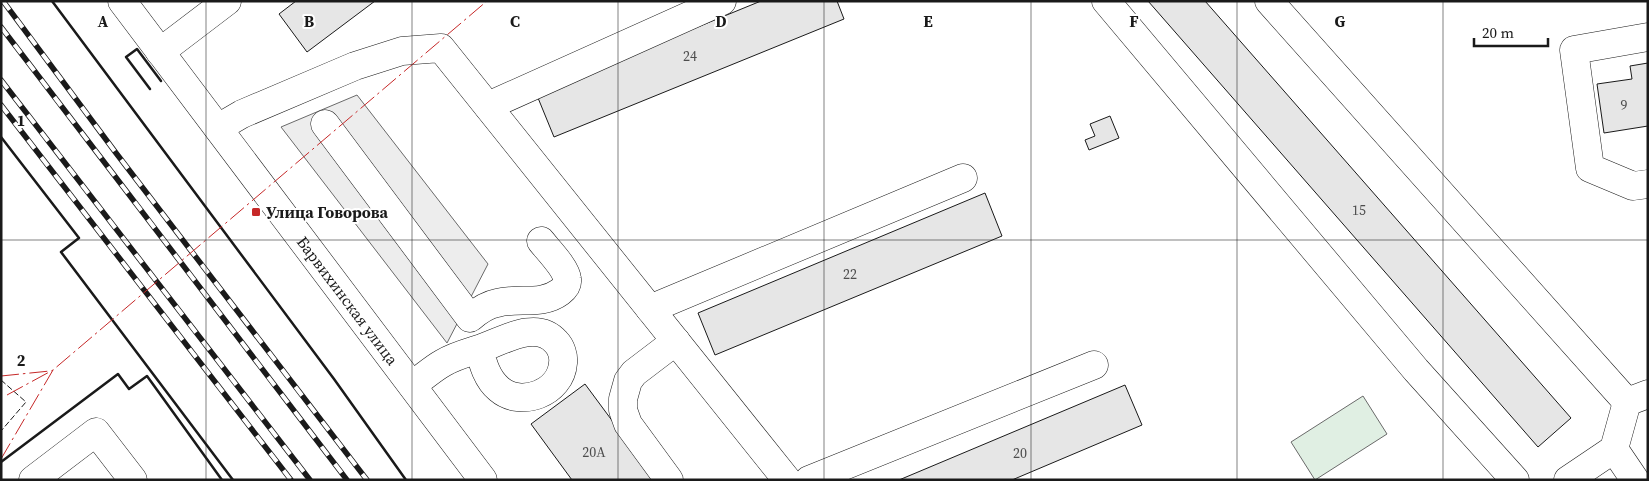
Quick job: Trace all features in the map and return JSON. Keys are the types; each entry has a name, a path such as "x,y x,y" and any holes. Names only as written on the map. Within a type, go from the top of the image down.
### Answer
{"street":[{"name":"Барвихинская улица","path":"122,1 483,480"},
{"path":"160,52 227,1"},
{"path":"488,106 722,1"},
{"path":"1106,1 1416,370 1515,480"},
{"path":"1269,1 1638,398 1614,449 1568,480"},
{"path":"1648,38 1574,50 1590,168 1634,186 1648,184"},
{"path":"218,128 242,114 355,66 402,52 442,48 787,480"},
{"path":"325,124 470,318 470,352 490,379 504,393 526,398 539,394 553,397 555,383 563,364 563,357 559,345 548,335 535,331 529,332 470,352 445,362 412,386"},
{"path":"650,309 964,178"},
{"path":"470,318 482,309 496,303 542,300 553,297 565,288 568,280 565,273 541,241"},
{"path":"669,480 628,424 623,410 622,398 628,381 634,373 676,341"},
{"path":"809,480 1094,365"},
{"path":"33,480 96,432 133,480"},
{"path":"1614,449 1635,480"}],"green space":[{"path":"1363,396 1387,434 1315,480 1291,442"}],"shaded area":[{"path":"357,95 488,264 447,343 281,127"}],"building":[{"path":"296,1 375,1 307,52 279,14"},
{"path":"761,1 837,1 844,19 554,137 536,93"},
{"path":"1148,1 1205,1 1571,418 1538,447"},
{"path":"1648,63 1648,126 1604,133 1597,84 1632,79 1630,66"},
{"path":"1110,116 1119,138 1089,150 1085,140 1095,136 1090,124"},
{"path":"985,193 1002,236 715,355 698,313"},
{"path":"585,384 656,480 572,480 531,424"},
{"path":"1125,385 1142,425 1012,480 899,480"}],"railway":[{"path":"3,1 116,153 367,480"},
{"path":"1,27 347,480"},
{"path":"1,80 310,480"},
{"path":"1,105 291,480"}],"fence":[{"path":"1,380 26,402 1,431"}],"wall":[{"path":"52,1 334,379 406,480"},
{"path":"150,89 126,57 137,49 161,81"},
{"path":"1,137 79,238 61,252 233,480"},
{"path":"1,462 118,374 129,389 147,376 222,480"}],"power":[{"path":"7,395 53,370 487,1"},
{"path":"1,459 53,370"},
{"path":"1,376 50,371"}],"place":[{"name":"Улица Говорова","path":"256,212"}]}
